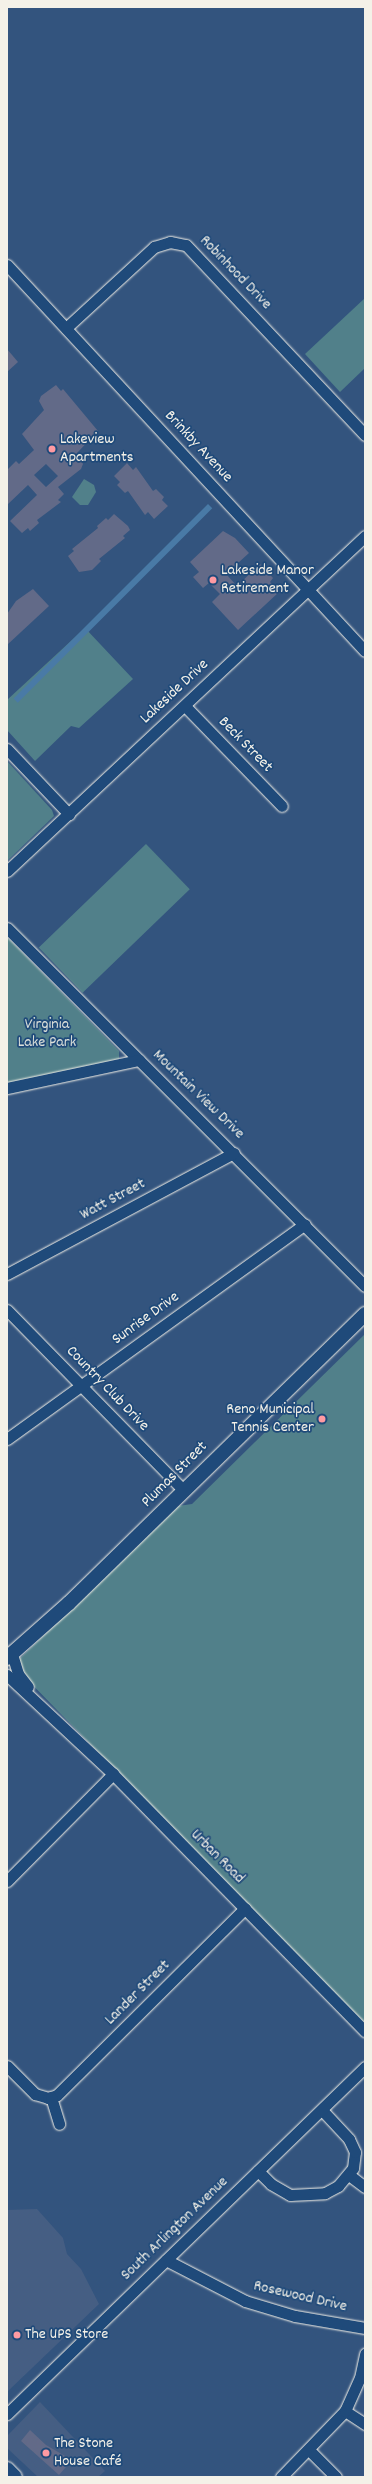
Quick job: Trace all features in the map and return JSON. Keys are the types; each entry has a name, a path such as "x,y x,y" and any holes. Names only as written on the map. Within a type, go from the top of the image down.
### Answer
{"main road":[{"name":"Plumas Street","path":"9,1656 184,1491 365,1314"},
{"path":"7,2469 16,2477"}],"street":[{"name":"Robinhood Drive","path":"66,328 154,247 170,242 181,243 199,256 365,435"},
{"name":"Brinkby Avenue","path":"7,265 365,651"},
{"name":"Lakeside Drive","path":"7,871 365,536"},
{"name":"Beck Street","path":"185,706 282,806"},
{"path":"7,749 69,814"},
{"name":"Mountain View Drive","path":"7,928 234,1153 365,1286"},
{"path":"7,1088 139,1060"},
{"name":"Watt Street","path":"7,1274 234,1153"},
{"name":"Sunrise Drive","path":"7,1439 305,1224"},
{"name":"Country Club Drive","path":"7,1310 184,1491"},
{"name":"Urban Road","path":"9,1656 20,1678 44,1708"},
{"name":"Urban Road","path":"7,1675 113,1774 365,2031"},
{"path":"7,1881 113,1774"},
{"name":"Lander Street","path":"51,2098 62,2092 245,1908"},
{"path":"7,2066 35,2094 51,2098 59,2124"},
{"name":"South Arlington Avenue","path":"7,2414 365,2067"},
{"path":"258,2171 278,2189 298,2196 332,2190 349,2175 355,2160 353,2145 322,2110"},
{"path":"349,2175 365,2187"},
{"name":"Rosewood Drive","path":"166,2260 245,2301 295,2316 365,2328"},
{"path":"281,2477 309,2450 345,2411 360,2378 365,2354"},
{"path":"345,2411 365,2424"},
{"path":"309,2450 336,2477"}],"shaded area":[{"path":"208,504 212,508 18,703 14,698"},
{"path":"37,2209 63,2238 67,2254 81,2269 99,2304 7,2392 7,2210"},
{"path":"40,2402 105,2471 98,2477 38,2477 7,2448 7,2436"}],"green space":[{"path":"365,298 365,368 340,392 305,354"},
{"path":"84,479 94,485 96,492 88,505 80,505 72,497"},
{"path":"85,628 133,679 79,728 71,726 35,761 7,730 7,700"},
{"path":"7,761 52,810 54,816 7,861"},
{"path":"146,844 190,889 83,993 39,948"},
{"name":"Virginia Lake Park","path":"7,937 119,1051 119,1059 7,1085"},
{"path":"365,1334 365,2025 13,1665 178,1506 192,1504"}],"building":[{"path":"7,349 18,362 7,372"},
{"path":"56,385 61,391 63,389 98,431 77,453 83,464 81,469 58,487 64,494 58,500 61,502 37,520 39,523 30,531 28,528 22,533 10,521 37,495 28,485 7,505 7,470 16,461 19,464 34,450 22,434 44,410 39,401 41,396","holes":["46,464 58,476 46,487 34,475"]},
{"name":"Lakeview Apartments","path":"127,463 133,470 136,467 153,491 156,489 164,497 162,500 168,506 154,519 148,512 145,515 128,491 125,493 117,485 120,482 114,476"},
{"name":"Lakeview Apartments","path":"114,514 128,526 130,530 123,536 125,538 99,559 101,561 92,570 79,572 68,556 74,551 72,549 98,528 97,526 106,518 108,520"},
{"name":"Lakeside Manor Retirement","path":"223,531 235,538 249,553 226,574 237,586 260,564 273,578 270,582 279,592 238,630 212,602 220,594 209,583 203,588 193,577 199,572 190,562"},
{"path":"33,589 49,606 7,645 7,614 16,601"},
{"name":"The Stone House Café","path":"30,2430 46,2445 72,2460 59,2475 21,2441"}],"place":[{"name":"Lakeview Apartments","path":"52,449"},
{"name":"Lakeside Manor Retirement","path":"213,580"},
{"name":"Reno Municipal Tennis Center","path":"322,1419"},
{"name":"The UPS Store","path":"17,2335"},
{"name":"The Stone House Café","path":"46,2453"}]}
